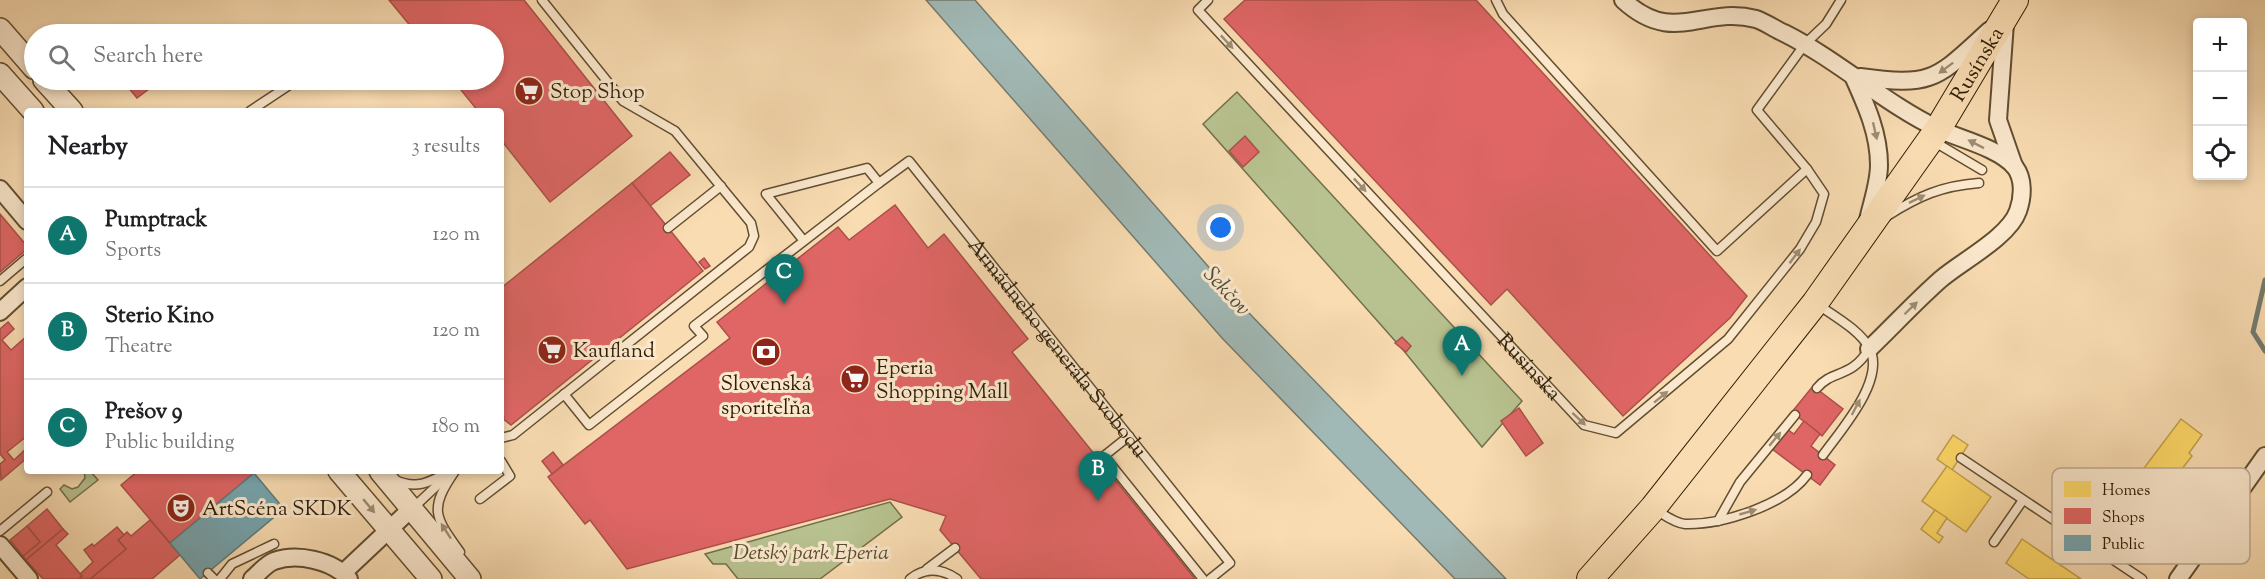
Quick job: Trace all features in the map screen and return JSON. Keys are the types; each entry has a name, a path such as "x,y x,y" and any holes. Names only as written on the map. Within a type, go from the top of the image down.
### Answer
{"main road":[{"name":"Rusínska","path":"1590,579 1653,508 1815,303 1934,134 2011,8"}],"street":[{"path":"1623,0 1634,10 1654,21 1677,25 1727,17 1756,19 1805,44 1934,134 1976,142 2014,166"},
{"path":"1853,76 1901,82 1925,80 1944,72 2011,8"},
{"path":"1869,349 1941,279 2007,227 2018,212 2022,192 2020,177 1998,120 2011,8"},
{"path":"0,29 24,57"},
{"path":"0,74 30,108"},
{"path":"1853,76 1873,122 1878,142 1880,167 1866,229"},
{"path":"53,90 69,108"},
{"path":"0,189 24,217"},
{"path":"0,312 24,290"},
{"path":"2250,477 2265,456"},
{"path":"382,474 470,579"},
{"path":"341,475 431,579"},
{"path":"252,579 272,562 304,556 346,576 388,530 411,509"},
{"path":"0,545 29,579"},
{"path":"2178,579 2189,564"}],"lane":[{"path":"504,437 513,435 749,247 754,236 751,223 675,131 623,101 542,0"},
{"name":"Rusínska","path":"1208,0 1198,10 1584,425 1599,431 1616,433 1728,339 1800,249 1816,222 1824,194 1807,169 1757,110 1805,44 1826,24 1841,0"},
{"path":"1496,0 1503,14 1717,251 1807,169"},
{"path":"255,108 282,90"},
{"path":"1934,134 1982,170"},
{"name":"Armádneho generála Svobodu","path":"879,183 909,161 1230,563 1210,579"},
{"path":"564,394 589,425 703,336 694,326 804,241 879,183 867,168 766,194 804,241"},
{"path":"1866,229 1915,199 1950,185 1979,183"},
{"path":"668,228 721,186"},
{"path":"0,281 24,261"},
{"path":"1815,303 1850,328 1869,349 1875,371 1854,412 1822,455"},
{"path":"1817,388 1822,381 1857,367 1869,349"},
{"path":"1718,520 1740,482 1795,415"},
{"path":"1129,436 1104,456 1203,579"},
{"path":"1961,458 2052,519"},
{"path":"480,499 510,476 504,466"},
{"path":"384,474 403,484 416,486 429,483 447,474"},
{"path":"411,509 450,474"},
{"path":"451,474 438,496 438,517 479,579"},
{"path":"1653,508 1684,524 1718,520 1758,509 1795,488 1808,475"},
{"path":"0,531 47,492"},
{"path":"1994,542 2023,500"},
{"path":"220,579 232,564 274,544"},
{"path":"910,579 955,548"},
{"path":"2119,564 2142,579"},
{"path":"927,569 942,572 957,579"}],"green space":[{"path":"1237,92 1522,401 1482,447 1404,351 1203,124"},
{"path":"84,474 93,474 98,480 70,502 60,489 64,485 72,489 78,487 85,478"},
{"name":"Detský park Eperia","path":"890,502 902,517 820,579 738,579 726,564 713,564 705,554"}],"water":[{"name":"Sekčov","path":"926,0 975,0 1249,313 1506,579 1455,579 1222,338"}],"building: Homes":[{"path":"2181,419 2202,435 2189,453 2192,456 2183,468 2144,468"},
{"path":"1953,435 1968,445 1952,470 1937,459"},
{"path":"1947,466 1991,497 1966,532 1922,501"},
{"path":"1935,510 1947,518 1937,533 1943,537 1939,543 1921,529"},
{"path":"2022,539 2052,559 2052,564 2059,564 2081,579 2029,579 2006,563"}],"building: Shops":[{"name":"Stop Shop","path":"389,0 524,0 632,136 550,202 504,144 504,108 476,108 461,90 504,90 504,24 409,24"},
{"path":"1245,0 1476,0 1747,296 1730,318 1623,416 1507,289 1491,305 1224,19"},
{"path":"130,90 148,90 137,98"},
{"path":"1245,136 1259,152 1243,167 1229,151"},
{"path":"670,152 690,175 650,206 632,183"},
{"name":"Kaufland","path":"632,183 703,271 511,425 504,420 504,286"},
{"name":"Eperia Shopping Mall","path":"895,205 928,248 944,234 1028,339 1012,352 1195,579 981,579 940,530 946,516 890,499 627,569 590,520 585,524 548,477 730,338 717,322 838,227 849,240"},
{"path":"0,214 24,242 24,252 0,272"},
{"path":"704,258 710,266 705,269 699,262"},
{"path":"8,322 14,329 2,340 11,350 24,339 24,438 7,452 14,460 24,451 24,461 1,480 0,464 5,460 0,454 0,329"},
{"path":"1402,337 1411,346 1406,352 1395,343"},
{"path":"1813,386 1843,409 1822,436 1792,412"},
{"path":"1519,408 1543,443 1526,456 1501,421"},
{"path":"1804,421 1820,434 1811,446 1835,465 1820,485 1772,449 1788,430 1794,434"},
{"path":"553,452 563,465 552,474 542,461"},
{"path":"134,474 253,474 170,543 121,485"},
{"path":"47,509 63,529 26,560 23,556 40,542 27,526"},
{"path":"150,520 180,555 152,579 90,579 126,549 118,540 127,532 131,536"},
{"path":"27,526 40,542 23,556 10,540"},
{"path":"117,527 124,535 118,540 126,549 90,579 79,579 82,576 80,574 93,562 84,550 92,544 94,546"},
{"path":"63,529 68,534 56,545 82,576 79,579 43,579 26,560"}],"building: Public":[{"path":"253,474 284,509 200,579 170,543"}],"waterway":[{"path":"2265,280 2253,332 2265,351"}],"place":[{"name":"Stop Shop","path":"529,91"},
{"name":"Prešov 9","path":"784,304"},
{"name":"Kaufland","path":"552,350"},
{"name":"Slovenská sporiteľňa","path":"766,352"},
{"name":"Pumptrack","path":"1462,376"},
{"name":"Eperia Shopping Mall","path":"855,379"},
{"name":"Sterio Kino","path":"1098,501"},
{"name":"ArtScéna SKDK","path":"181,508"}]}
